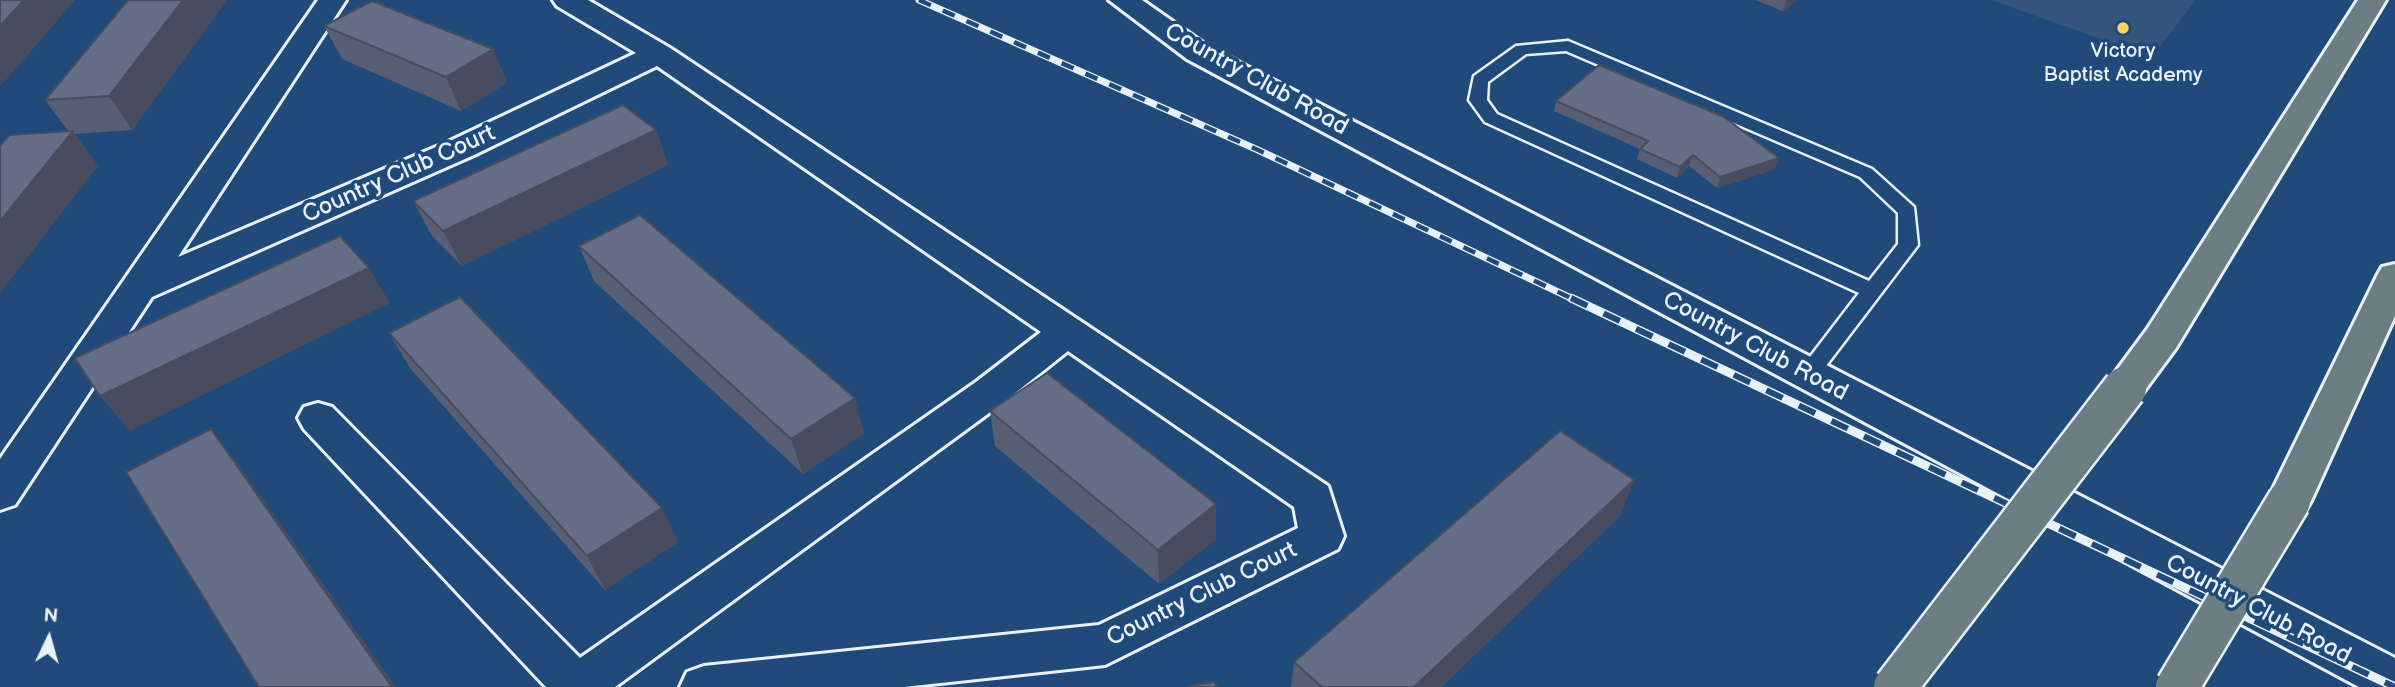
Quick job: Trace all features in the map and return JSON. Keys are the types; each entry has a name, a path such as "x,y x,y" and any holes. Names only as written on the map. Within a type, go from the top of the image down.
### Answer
{"highway":[{"path":"1895,687 2162,338 2372,0"},
{"path":"2176,687 2289,501 2395,276"}],"street":[{"path":"0,493 331,0"},
{"name":"Country Club Court","path":"567,0 659,54 1313,498 1322,536 1105,645 704,687"},
{"name":"Country Club Road","path":"1123,0 1198,53 2395,682"},
{"name":"Country Club Court","path":"136,289 462,148 659,54"},
{"path":"318,418 577,687 979,400 1068,331"}],"lane":[{"path":"1808,374 1908,245 1907,211 1866,173 1568,46 1522,48 1480,80 1478,100 1491,118 1872,291"}],"shaded area":[{"name":"Victory Baptist Academy","path":"1991,0 2196,0 2152,57"}],"building":[{"path":"0,0 24,0 0,26"},
{"path":"128,0 183,0 109,96 45,100"},
{"path":"372,1 493,49 446,77 324,26"},
{"path":"1599,65 1724,117 1779,158 1720,177 1693,155 1680,167 1640,149 1648,141 1556,101"},
{"path":"623,105 656,130 443,231 413,201"},
{"path":"73,131 0,221 0,146 9,135"},
{"path":"640,215 855,398 791,439 579,246"},
{"path":"340,236 369,268 100,396 75,358"},
{"path":"460,297 662,508 587,556 389,333"},
{"path":"1047,373 1216,504 1158,550 990,411"},
{"path":"211,429 392,687 259,687 126,472"},
{"path":"1560,431 1634,480 1414,687 1322,687 1294,662"},
{"path":"1215,682 1216,687 1187,687"}],"railway":[{"path":"919,0 1258,150 1575,300"},
{"path":"1571,298 2395,687"}],"place":[{"name":"Victory Baptist Academy","path":"2123,28"}]}
